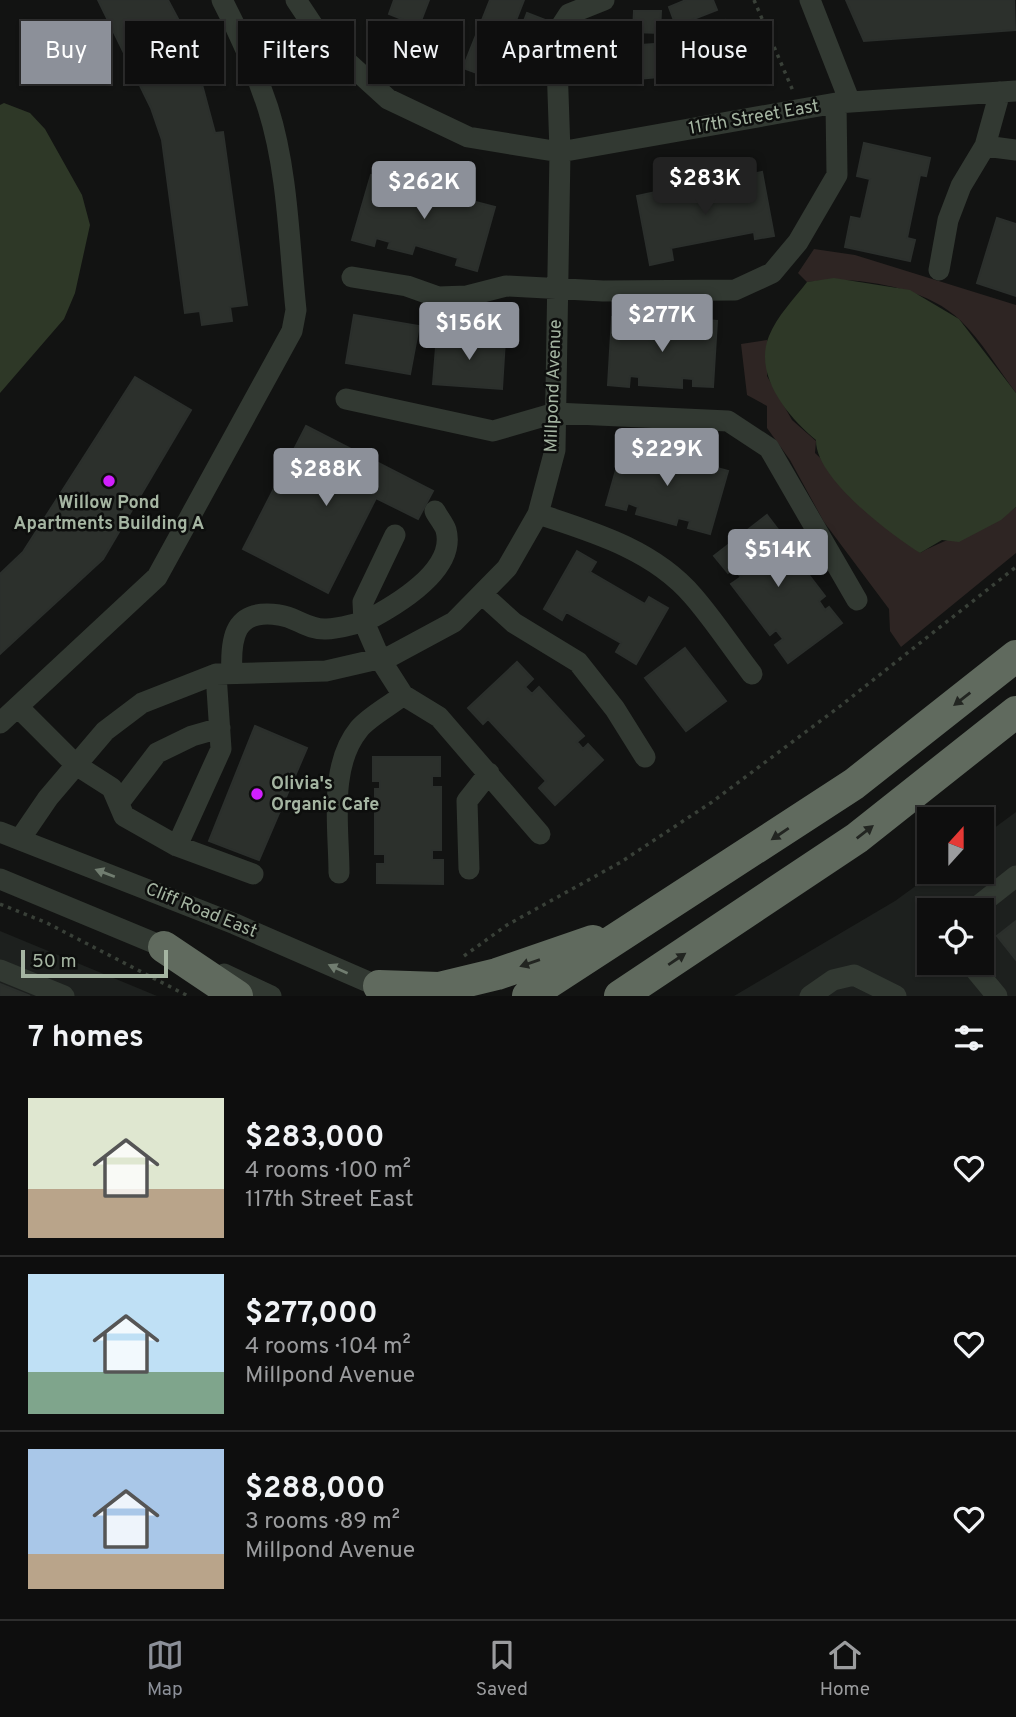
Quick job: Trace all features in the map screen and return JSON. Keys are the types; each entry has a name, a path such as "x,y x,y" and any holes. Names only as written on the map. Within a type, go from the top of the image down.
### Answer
{"highway":[{"path":"528,996 854,784 1016,656"},
{"path":"625,994 857,838 1016,712"},
{"path":"390,991 461,984 641,925"},
{"path":"164,947 237,996"}],"street":[{"path":"0,723 157,577 292,331 296,310 280,169 269,110 238,30 222,0"},
{"name":"Millpond Avenue","path":"20,839 48,797 105,731 142,703 224,674 326,671 391,656 454,622 507,568 538,514 555,450 560,152 556,34 569,14 604,0"},
{"path":"352,277 407,286 438,297 467,296 506,286 668,292 735,290 772,273 798,242 837,175 843,103 810,0"},
{"name":"117th Street East","path":"304,3 322,39 388,99 468,137 560,152 843,103 1008,92"},
{"path":"939,270 948,220 961,186 985,146 1008,92"},
{"path":"985,146 1016,150"},
{"path":"346,399 494,431 555,413 728,421 769,448 857,600"},
{"path":"177,846 221,749 224,674 237,626 248,617 279,615 306,626 326,629 364,622 394,606 425,581 445,553 446,530 435,511"},
{"path":"538,514 611,538 652,561 692,594 752,674"},
{"path":"395,535 363,602 364,622 380,659 404,695 439,717 540,834"},
{"path":"482,594 514,623 578,662 615,709 645,757"},
{"path":"339,873 338,780 347,752 360,728 404,695"},
{"path":"18,706 76,765 112,788 124,816 177,846 253,874"},
{"path":"118,803 156,753 192,736 220,728"},
{"path":"469,869 467,801 489,773"},
{"name":"Cliff Road East","path":"0,832 235,924 390,991"},
{"path":"988,898 1016,876"},
{"path":"0,879 164,947 271,996"},
{"path":"0,970 64,996"},
{"path":"810,996 833,981 854,975 896,996"},
{"path":"980,975 997,996"}],"path":[{"path":"754,0 800,110"},
{"path":"462,965 465,954 507,925 621,862 712,802 839,707 1016,567"},
{"path":"0,904 47,923 188,996"}],"shaded area":[{"path":"4,103 30,113 45,129 82,195 90,225 75,293 64,319 0,393 0,105"},
{"path":"814,249 855,255 1016,305 1016,393 968,328 945,308 908,291 888,286 845,280 807,282 798,273"},
{"path":"834,278 910,290 959,319 1016,393 1016,507 1001,520 959,542 942,540 920,553 873,518 827,471 819,455 816,440 795,420 776,394 769,380 765,351 776,322 807,282"},
{"path":"767,340 767,376 792,420 816,441 815,453 920,553 982,527 1016,507 1016,553 901,647 890,631 889,609 824,522 790,460 767,428 767,406 747,395 741,344"},
{"path":"1016,812 1016,996 734,996 895,901 918,884 994,884 994,828"},
{"path":"0,931 157,996 0,996"}],"building":[{"path":"98,0 168,0 179,21 125,21 125,55 111,21 108,21"},
{"path":"394,0 429,0 421,21 406,21 389,14"},
{"path":"490,0 524,0 516,21 482,21"},
{"path":"686,0 713,0 717,10 689,21 674,21 669,7"},
{"path":"846,0 1014,0 1015,30 864,41"},
{"path":"634,11 661,11 661,21 656,21 656,33 642,32 642,21 634,21"},
{"path":"527,13 548,21 524,21"},
{"path":"477,33 477,73 463,68"},
{"path":"654,44 656,77 642,79 642,45"},
{"path":"139,84 202,84 215,133 223,132 247,305 230,307 232,321 202,325 200,311 185,313 162,140"},
{"path":"864,143 930,158 926,176 920,175 907,238 915,240 910,261 845,247 851,217 861,219 870,179 857,176"},
{"path":"762,172 774,236 755,239 754,232 671,248 673,260 650,265 637,196 656,192 658,201 740,186 738,177"},
{"path":"371,175 495,207 477,271 456,265 458,258 415,245 412,254 388,248 390,242 376,238 374,246 352,240"},
{"path":"997,218 1016,224 1016,296 977,283"},
{"path":"354,315 419,326 410,374 346,363"},
{"path":"612,317 630,318 629,328 639,329 640,321 679,324 678,330 692,331 693,319 717,321 713,387 693,386 693,379 682,378 682,388 639,385 639,377 630,376 629,387 608,385"},
{"path":"437,335 505,340 502,389 433,384"},
{"name":"Willow Pond Apartments Building A","path":"135,377 191,410 103,559 0,654 0,574 23,552"},
{"path":"306,426 433,491 418,519 376,498 328,593 243,549"},
{"path":"624,442 644,448 641,457 651,460 654,450 696,462 694,470 704,473 706,465 728,471 710,534 688,528 690,521 678,518 676,525 636,514 638,507 628,503 626,510 606,505"},
{"path":"767,515 783,536 774,543 779,549 785,544 825,596 819,601 825,610 829,607 842,623 788,663 775,645 783,639 776,630 770,635 731,584 741,577 734,569 728,573 714,556"},
{"path":"577,551 596,562 590,572 645,604 649,597 668,608 636,664 616,652 621,643 566,612 562,620 544,609"},
{"path":"685,648 726,701 686,731 645,678"},
{"path":"517,662 533,679 525,687 532,694 539,687 584,736 577,742 583,749 588,744 603,760 555,805 539,788 546,781 488,719 483,724 468,708"},
{"name":"Olivia's Organic Cafe","path":"255,726 307,748 259,860 209,841"},
{"path":"373,757 440,757 440,776 432,776 432,787 441,787 441,850 432,850 432,860 443,860 443,884 377,883 377,864 385,864 385,854 375,854 375,789 380,789 380,781 373,781"},
{"path":"1016,921 1016,960 997,936"},
{"path":"0,984 30,996 0,996"}],"place":[{"name":"Willow Pond Apartments Building A","path":"109,481"},
{"name":"Olivia's Organic Cafe","path":"257,794"}]}
